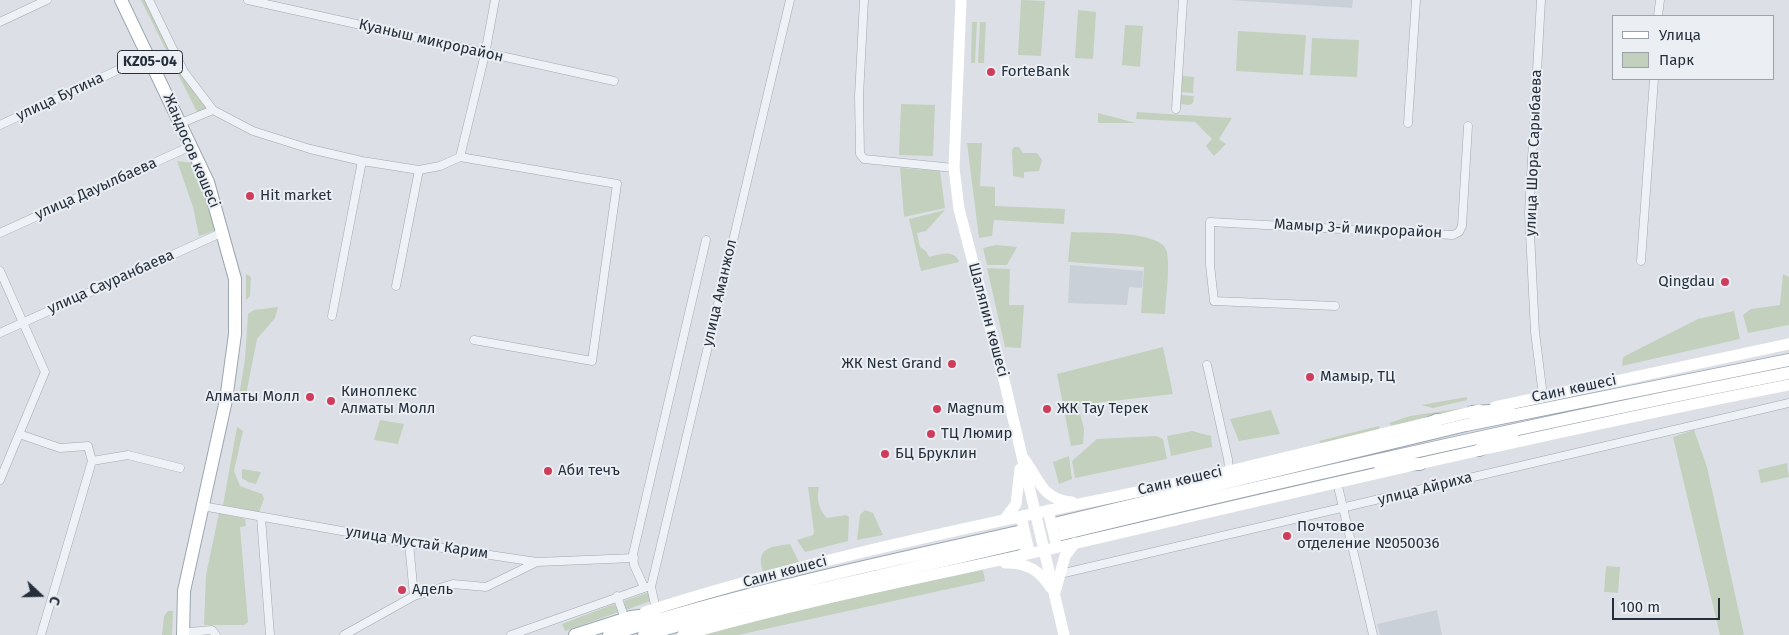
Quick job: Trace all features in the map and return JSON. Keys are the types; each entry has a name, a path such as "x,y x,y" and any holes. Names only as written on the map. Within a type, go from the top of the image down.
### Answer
{"main road":[{"name":"Жандосов көшесі","path":"121,0 208,182 235,279 234,334 223,414 184,590 187,634"},
{"name":"Шаляпин көшесі","path":"961,0 954,168 959,209 1064,635"},
{"name":"Саин көшесі","path":"575,635 687,597 853,554 1229,470 1543,396 1789,344"},
{"name":"Саин көшесі","path":"1789,360 1466,425 1060,528 1789,373"},
{"name":"Саин көшесі","path":"609,635 692,610 902,557 1021,543 1044,549 1057,547 1479,450 1789,384"},
{"path":"1472,412 1552,408"},
{"path":"1372,449 1437,420"},
{"path":"1479,450 1552,422"},
{"path":"1021,455 1048,495 1063,502 1084,503"},
{"path":"1004,520 1014,509 1018,497 1021,455"},
{"path":"1350,466 1420,464"},
{"path":"1048,510 1057,547"},
{"path":"1018,517 1022,521 1028,548 1021,543"},
{"name":"Саин көшесі","path":"683,635 817,600 985,564 1021,543"},
{"name":"Саин көшесі","path":"644,635 749,606 1021,543"},
{"path":"1054,594 1065,556 1075,543"},
{"path":"985,564 1024,564 1036,570 1054,594"},
{"path":"628,618 692,610"},
{"path":"671,635 704,619"}],"street":[{"path":"0,22 47,0"},
{"path":"149,0 184,72 213,110 253,131 310,149 362,161 419,170 440,166 460,158 617,184 592,361 474,340"},
{"name":"Куаныш микрорайон","path":"248,0 485,54 614,81"},
{"path":"460,158 485,54 495,0"},
{"name":"улица Аманжол","path":"647,587 790,0"},
{"path":"864,0 859,96 860,154 864,159 954,168"},
{"path":"1176,110 1183,0"},
{"path":"1408,123 1416,0"},
{"name":"улица Шора Сарыбаева","path":"1542,0 1529,213 1535,332 1543,396"},
{"path":"1658,15 1660,0"},
{"name":"улица Бутина","path":"0,125 148,56"},
{"path":"1641,261 1654,80"},
{"path":"181,123 213,110"},
{"name":"Мамыр 3-й микрорайон","path":"1335,306 1214,300 1210,265 1210,222 1453,235 1459,232 1462,226 1468,126"},
{"name":"улица Дауылбаева","path":"0,233 191,146"},
{"path":"332,316 362,161"},
{"path":"396,286 419,170"},
{"name":"улица Сауранбаева","path":"0,333 223,232"},
{"path":"656,609 647,587 634,565 634,558 706,240"},
{"path":"0,271 45,372 19,434 3,464 0,480"},
{"path":"1206,365 1229,470"},
{"name":"улица Айриха","path":"1060,574 1789,403"},
{"path":"19,434 60,448 88,446 92,461 41,635"},
{"path":"92,461 128,455 180,468"},
{"path":"1337,482 1373,635"},
{"name":"улица Мустай Карим","path":"202,506 409,543 538,562 634,558"},
{"path":"261,518 270,635"},
{"path":"409,543 414,596"},
{"path":"344,635 414,596 453,584 486,587 538,562"},
{"path":"511,635 647,587"},
{"path":"617,596 628,618"},
{"path":"187,634 212,630 216,635"}],"shaded area":[{"path":"1229,0 1353,0 1352,8"},
{"path":"1070,265 1143,271 1142,288 1129,287 1127,305 1068,303"},
{"path":"1437,610 1442,635 1380,635 1377,624"}],"green space":[{"path":"141,0 149,0 184,72 213,110 199,116"},
{"path":"1021,0 1045,1 1041,56 1018,55"},
{"path":"1078,10 1096,12 1093,59 1075,58"},
{"path":"972,22 977,22 975,63 971,63"},
{"path":"980,22 986,22 984,63 978,63"},
{"path":"1125,25 1143,26 1140,67 1122,65"},
{"path":"1238,31 1306,35 1303,75 1236,71"},
{"path":"1312,38 1359,40 1357,77 1310,75"},
{"path":"1182,76 1194,77 1193,93 1181,92"},
{"path":"1181,95 1194,96 1193,103 1189,105 1180,104"},
{"path":"901,104 935,105 933,156 899,155"},
{"path":"1137,112 1232,118 1219,139 1226,144 1214,156 1206,146 1212,139 1195,122 1136,119"},
{"path":"1098,113 1136,123 1098,123"},
{"path":"967,143 982,143 980,186 995,187 995,206 1065,209 1064,224 994,220 992,236 979,238"},
{"path":"1014,147 1019,147 1023,153 1037,153 1042,160 1039,171 1024,172 1024,178 1013,176 1012,150"},
{"path":"177,161 193,163 217,230 199,236 193,207"},
{"path":"900,168 940,171 945,208 904,217"},
{"path":"945,210 926,231 917,233 920,247 926,251 929,257 947,253 954,255 959,262 921,271 909,219"},
{"path":"1071,232 1140,236 1163,245 1167,252 1168,267 1165,314 1141,313 1144,267 1068,262"},
{"path":"996,245 1017,247 1007,265 987,265 983,248"},
{"path":"987,268 1010,269 1009,305 1024,305 1021,348 1005,347"},
{"path":"246,274 251,277 250,296 246,300"},
{"path":"1783,274 1789,277 1789,325 1748,333 1743,315 1751,309 1780,305"},
{"path":"278,307 275,318 257,339 246,395 239,396 245,359 248,314 254,310"},
{"path":"1734,311 1740,339 1622,366 1623,357 1698,319"},
{"path":"1163,347 1173,394 1078,405 1084,429 1083,444 1071,446 1057,374"},
{"path":"1467,397 1467,400 1433,408 1421,405"},
{"path":"1471,407 1392,426 1389,423 1410,416"},
{"path":"1271,410 1280,434 1239,441 1230,419"},
{"path":"380,420 404,424 398,444 374,440"},
{"path":"1379,426 1379,430 1322,445 1319,441"},
{"path":"237,427 243,431 234,471 240,486 262,494 264,499 259,512 223,505"},
{"path":"1694,430 1707,467 1744,635 1720,635 1673,437"},
{"path":"1192,431 1211,436 1212,447 1171,456 1167,436"},
{"path":"1156,436 1163,439 1167,459 1075,478 1072,461 1097,439"},
{"path":"1069,456 1072,479 1059,484 1053,462"},
{"path":"1787,463 1789,477 1761,483 1758,470"},
{"path":"242,469 261,472 256,484 242,478"},
{"path":"808,487 819,487 819,504 827,518 846,515 849,517 848,541 805,552 797,540 813,535 814,532"},
{"path":"865,510 873,513 883,535 857,540 860,515"},
{"path":"219,513 245,519 246,526 240,527 248,622 244,625 204,625 206,575"},
{"path":"790,544 800,564 763,572 761,558 763,553 777,546"},
{"path":"1606,566 1620,567 1618,593 1604,592"},
{"path":"983,570 985,581 738,635 696,635 791,610"},
{"path":"652,591 653,600 626,610 624,601"},
{"path":"614,604 619,612 565,631 562,624"},
{"path":"168,611 173,611 172,635 162,635 164,616"}],"place":[{"name":"ForteBank","path":"991,72"},
{"name":"Hit market","path":"250,196"},
{"name":"Qingdau","path":"1725,282"},
{"name":"ЖК Nest Grand","path":"952,364"},
{"name":"Мамыр, ТЦ","path":"1310,377"},
{"name":"Алматы Молл","path":"310,397"},
{"name":"Киноплекс Алматы Молл","path":"331,401"},
{"name":"Magnum","path":"937,409"},
{"name":"ЖК Тау Терек","path":"1047,409"},
{"name":"ТЦ Люмир","path":"931,434"},
{"name":"БЦ Бруклин","path":"885,454"},
{"name":"Аби течъ","path":"548,471"},
{"name":"Почтовое отделение №050036","path":"1287,536"},
{"name":"Адель","path":"402,590"}]}
